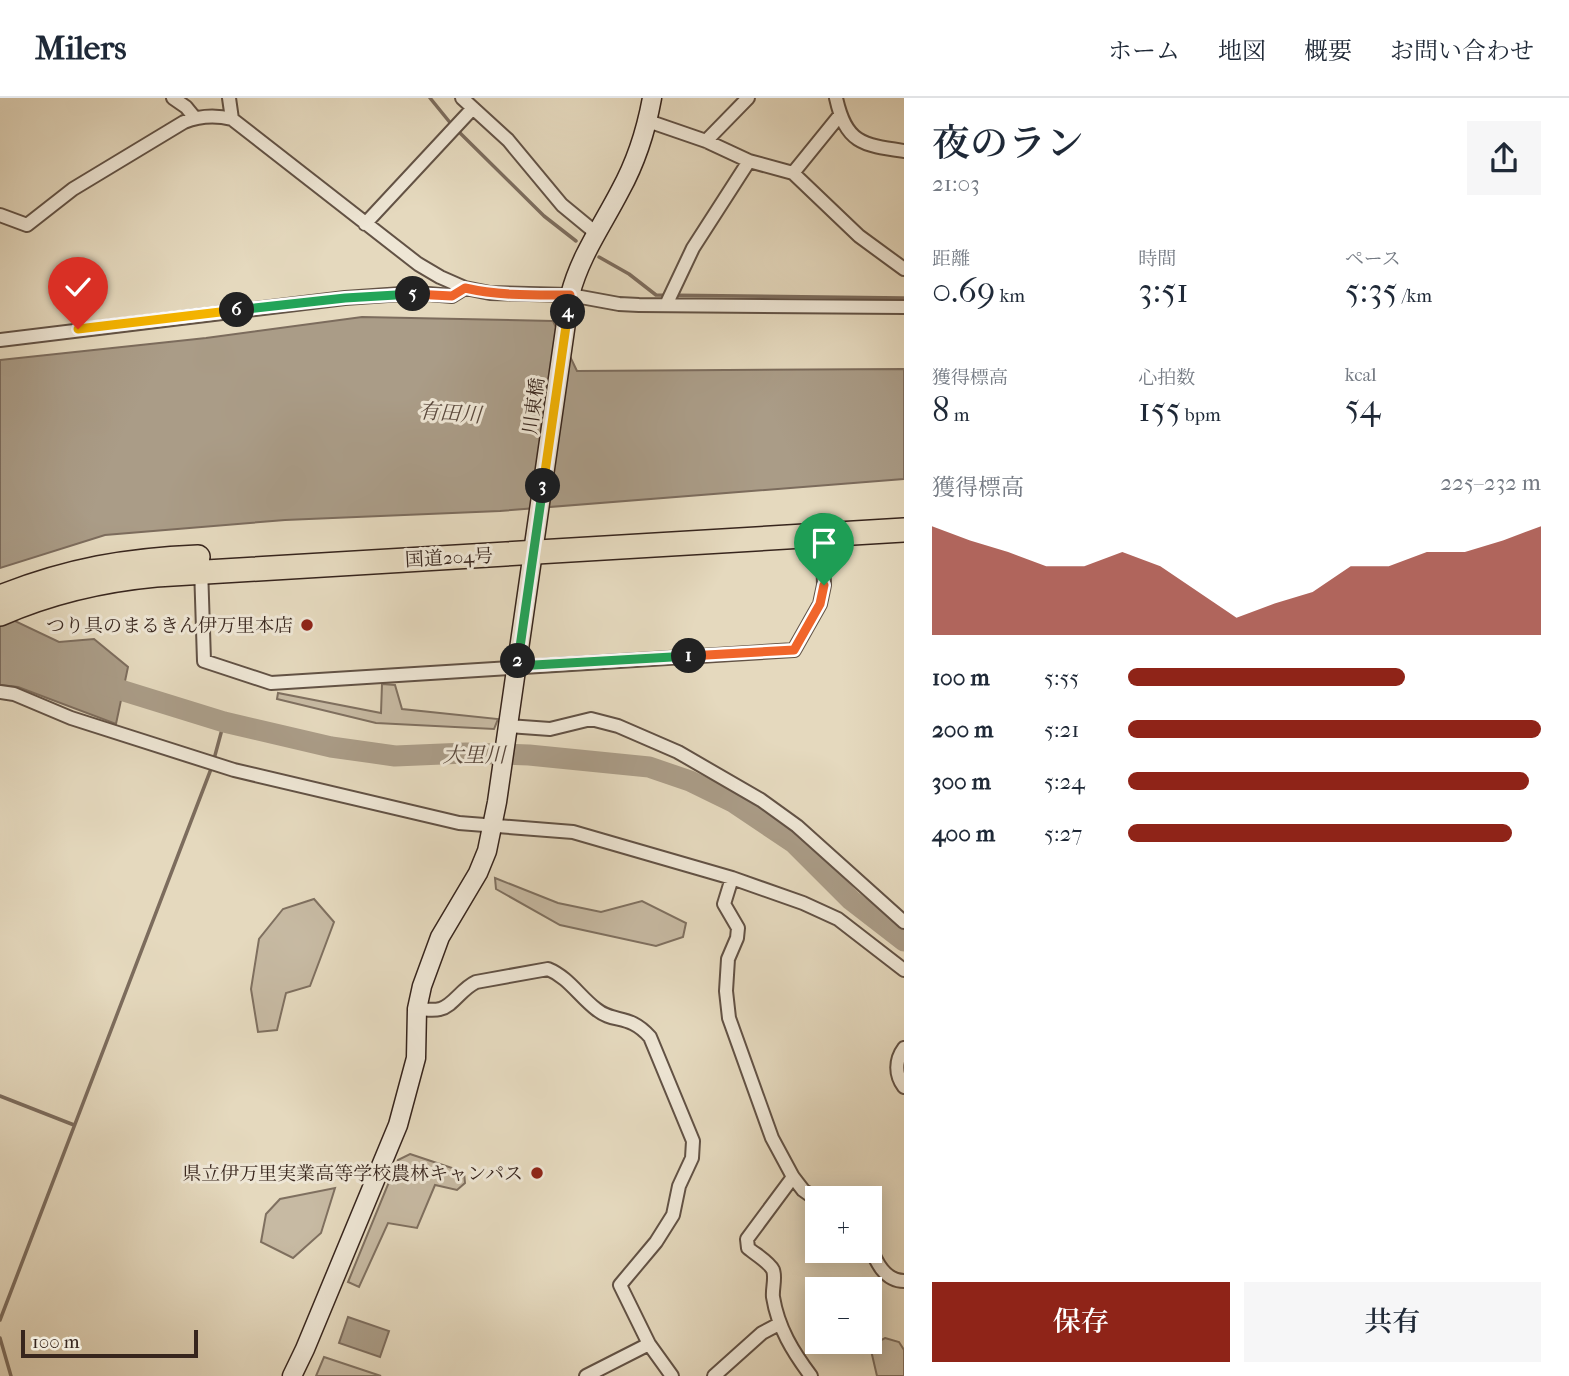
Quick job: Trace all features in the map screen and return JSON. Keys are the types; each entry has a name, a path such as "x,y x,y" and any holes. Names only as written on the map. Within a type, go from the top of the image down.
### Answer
{"highway":[{"name":"国道204号","path":"822,528 904,516"},
{"name":"国道204号","path":"1,608 107,581 201,564 822,528 904,530"}],"street":[{"path":"173,98 195,118"},
{"path":"229,98 232,119"},
{"path":"462,98 508,140 562,205 596,233"},
{"name":"川東橋","path":"292,1376 398,1125 416,1058 417,1009 422,986 440,937 478,873 487,851 494,826 569,300 575,276 635,161 648,121 652,98"},
{"path":"706,141 748,98"},
{"path":"836,98 839,115 847,129 859,141 904,151"},
{"path":"365,223 473,108"},
{"path":"793,173 839,115"},
{"path":"0,215 27,225 74,189 184,122 195,118 232,119 418,264 465,288 516,296 619,304 668,299 904,307"},
{"path":"648,121 706,141 749,161 793,173 859,236 904,269"},
{"path":"668,299 693,248 749,161"},
{"path":"0,340 345,298 416,293 452,296 465,288"},
{"path":"201,564 204,661 271,682 794,650 820,604 824,585 822,528"},
{"path":"0,692 14,694 71,719 225,768 459,822 573,832 732,878 803,903 838,919 904,970"},
{"path":"508,731 550,729 591,719 618,726 678,752 761,800 797,826 904,922"},
{"path":"732,878 724,904 738,928 737,938 728,959 726,991 729,1018 772,1138 793,1177 805,1191"},
{"path":"417,1009 440,1009 476,982 548,970 557,973 597,1011 640,1026 650,1037 693,1140 692,1158 679,1186 673,1215 656,1242 620,1285 649,1344 672,1376"},
{"path":"904,1048 898,1060 897,1071 904,1087"},
{"path":"793,1177 747,1239 748,1248 772,1268 772,1295 779,1324 792,1350 811,1376"},
{"path":"877,1263 889,1277 904,1281"},
{"path":"714,1376 762,1333 779,1324"},
{"path":"586,1376 649,1344"}],"shaded area":[{"path":"382,684 395,685 402,709 498,719 494,729 376,723 277,699 278,693 381,713"},
{"path":"495,878 558,903 601,912 642,901 686,923 683,937 656,946 560,925 496,889"},
{"path":"314,899 334,922 310,986 286,993 277,1030 258,1032 251,989 259,939 283,909"},
{"path":"410,1154 464,1172 465,1183 457,1190 435,1185 417,1228 388,1223 359,1287 348,1282 398,1160"},
{"path":"335,1188 321,1233 293,1258 261,1242 266,1214 280,1199"},
{"path":"882,1340 899,1342 904,1350 904,1376 877,1376 872,1354 882,1354"},
{"path":"324,1357 381,1376 316,1376"}],"water":[{"name":"有田川","path":"362,317 553,321 577,371 904,369 904,479 500,511 285,520 105,535 0,568 0,360 206,338"},
{"path":"0,614 59,642 94,639 128,667 116,724 18,687 0,685"},
{"path":"348,1317 389,1331 380,1357 339,1343"}],"waterway":[{"path":"430,98 452,125"},
{"path":"457,130 544,216 576,241"},
{"path":"599,257 629,274 656,295 904,298"},
{"name":"大里川","path":"98,683 224,722 331,747 395,756 466,753 529,755 649,767 690,781 733,802 794,843 851,900 904,941"},
{"path":"214,759 224,722"},
{"path":"0,1320 211,769"},
{"path":"0,1096 74,1125"},
{"path":"0,1338 11,1376"}],"place":[{"name":"つり具のまるきん伊万里本店","path":"307,625"},
{"name":"県立伊万里実業高等学校農林キャンパス","path":"537,1173"}],"route":[{"path":"78,329 345,298 416,293 452,296 465,288 516,296 570,295 517,666 794,650 820,604 824,585"}]}
